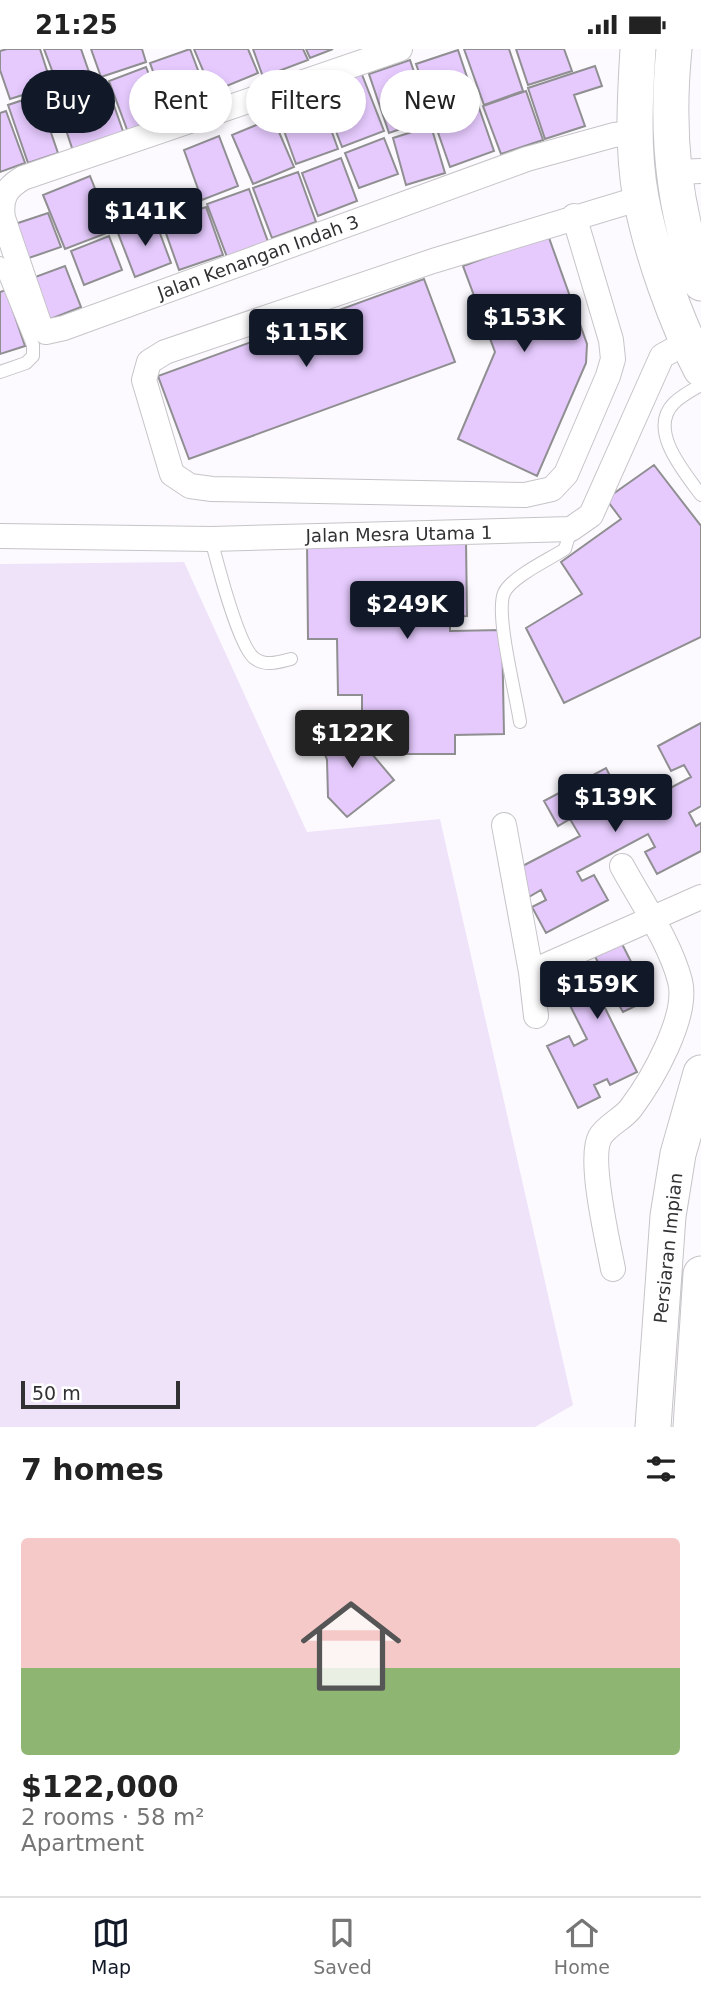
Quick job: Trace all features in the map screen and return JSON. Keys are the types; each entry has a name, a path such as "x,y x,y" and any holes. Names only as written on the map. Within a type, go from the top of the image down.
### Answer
{"street":[{"name":"Jalan Kenangan Indah 3","path":"400,49 12,184 1,205 3,218 40,325 46,332 64,328 527,159 614,135 635,133"},
{"path":"571,529 591,515 662,356 694,356 661,268 641,198 635,133 638,49"},
{"path":"674,49 670,128 687,172 684,206 692,260 701,283"},
{"path":"574,216 611,340 613,359 566,474 552,489 525,495 212,489 190,486 172,474 144,380 149,362 165,352 420,265 574,216 641,198"},
{"name":"Jalan Mesra Utama 1","path":"0,536 211,539 571,529"},
{"path":"504,825 531,972 536,1016"},
{"path":"613,1269 595,1160 600,1138 629,1109 663,1056 680,1009 681,983 672,959 622,866"},
{"path":"531,972 701,897"},
{"name":"Persiaran Impian","path":"653,1427 668,1216 678,1154 701,1073"},
{"name":"Persiaran Impian","path":"691,1427 698,1356 701,1274"}],"lane":[{"path":"0,263 33,345 33,356 26,362 0,372"},
{"path":"701,385 672,405 664,423 671,454 701,495"},
{"path":"520,722 502,614 505,592 518,578 565,549 571,529"},
{"path":"211,539 224,589 245,643 254,658 268,664 291,659"}],"shaded area":[{"path":"184,562 307,832 440,819 573,1405 535,1427 0,1427 0,564"}],"building":[{"path":"40,49 47,70 21,70 21,96 10,99 0,70 0,51"},
{"path":"44,49 81,49 88,70 52,70"},
{"path":"91,49 142,49 146,62 115,72 115,70 98,70"},
{"path":"190,49 198,70 153,70 150,63"},
{"path":"194,49 248,49 257,70 246,70 246,78 232,84 232,70 203,70"},
{"path":"253,49 303,49 308,60 282,70 260,70"},
{"path":"306,49 333,49 310,58"},
{"path":"464,49 509,49 523,91 484,105 480,94 480,70 472,70"},
{"path":"516,49 564,49 572,71 528,85"},
{"path":"458,50 465,70 418,70 416,64"},
{"path":"410,60 413,70 381,70"},
{"path":"595,66 602,86 574,95 585,126 545,139 528,88"},
{"path":"380,70 380,106 369,74"},
{"path":"129,73 129,133 134,133 129,135 115,97 115,79"},
{"path":"366,85 380,121 380,133 342,147 337,133 366,133"},
{"path":"526,91 543,140 501,154 483,106"},
{"path":"21,101 21,133 51,133 58,153 28,163 8,105"},
{"path":"115,108 124,134 73,151 67,133 115,133"},
{"path":"6,111 25,163 0,172 0,113"},
{"path":"480,111 494,151 450,167 438,133 480,133"},
{"path":"246,129 246,133 279,133 294,167 253,184 232,135"},
{"path":"285,133 332,133 338,149 296,164"},
{"path":"409,133 433,133 445,173 406,185 393,138"},
{"path":"219,136 238,186 202,200 184,150"},
{"path":"384,138 398,174 359,188 345,153"},
{"path":"341,158 357,201 318,216 302,173"},
{"path":"298,172 316,222 272,238 253,188"},
{"path":"90,176 112,231 65,249 43,195"},
{"path":"249,189 271,250 230,265 207,204"},
{"path":"206,207 223,255 179,270 162,222"},
{"path":"48,213 61,247 20,261 15,224"},
{"path":"155,220 171,263 135,277 118,233"},
{"path":"548,235 587,344 586,363 537,476 458,439 495,352 463,266"},
{"path":"109,236 122,270 84,285 71,251"},
{"path":"65,266 81,307 43,322 27,280"},
{"path":"424,279 455,362 189,459 158,376"},
{"path":"6,290 25,346 0,354 0,292"},
{"path":"654,465 701,526 701,637 564,703 526,628 582,594 561,562 621,519 606,499"},
{"path":"466,541 467,616 450,617 450,631 502,630 504,734 455,735 455,754 389,754 389,735 362,735 362,695 338,695 337,639 308,639 307,542"},
{"path":"344,721 394,780 347,817 328,797 327,760 320,740"},
{"path":"701,723 701,806 689,813 696,826 701,823 701,851 657,874 645,852 655,847 648,834 577,872 582,881 594,875 608,900 546,933 532,907 546,900 541,890 527,898 513,871 580,836 570,819 558,826 544,801 606,768 619,793 609,799 618,816 691,777 684,765 671,771 658,746"},
{"path":"619,938 650,999 623,1012 616,1000 604,1006 637,1072 610,1085 607,1079 594,1085 600,1097 578,1108 547,1046 569,1036 574,1046 587,1039 554,974 581,960 586,971 599,964 592,951"}]}
